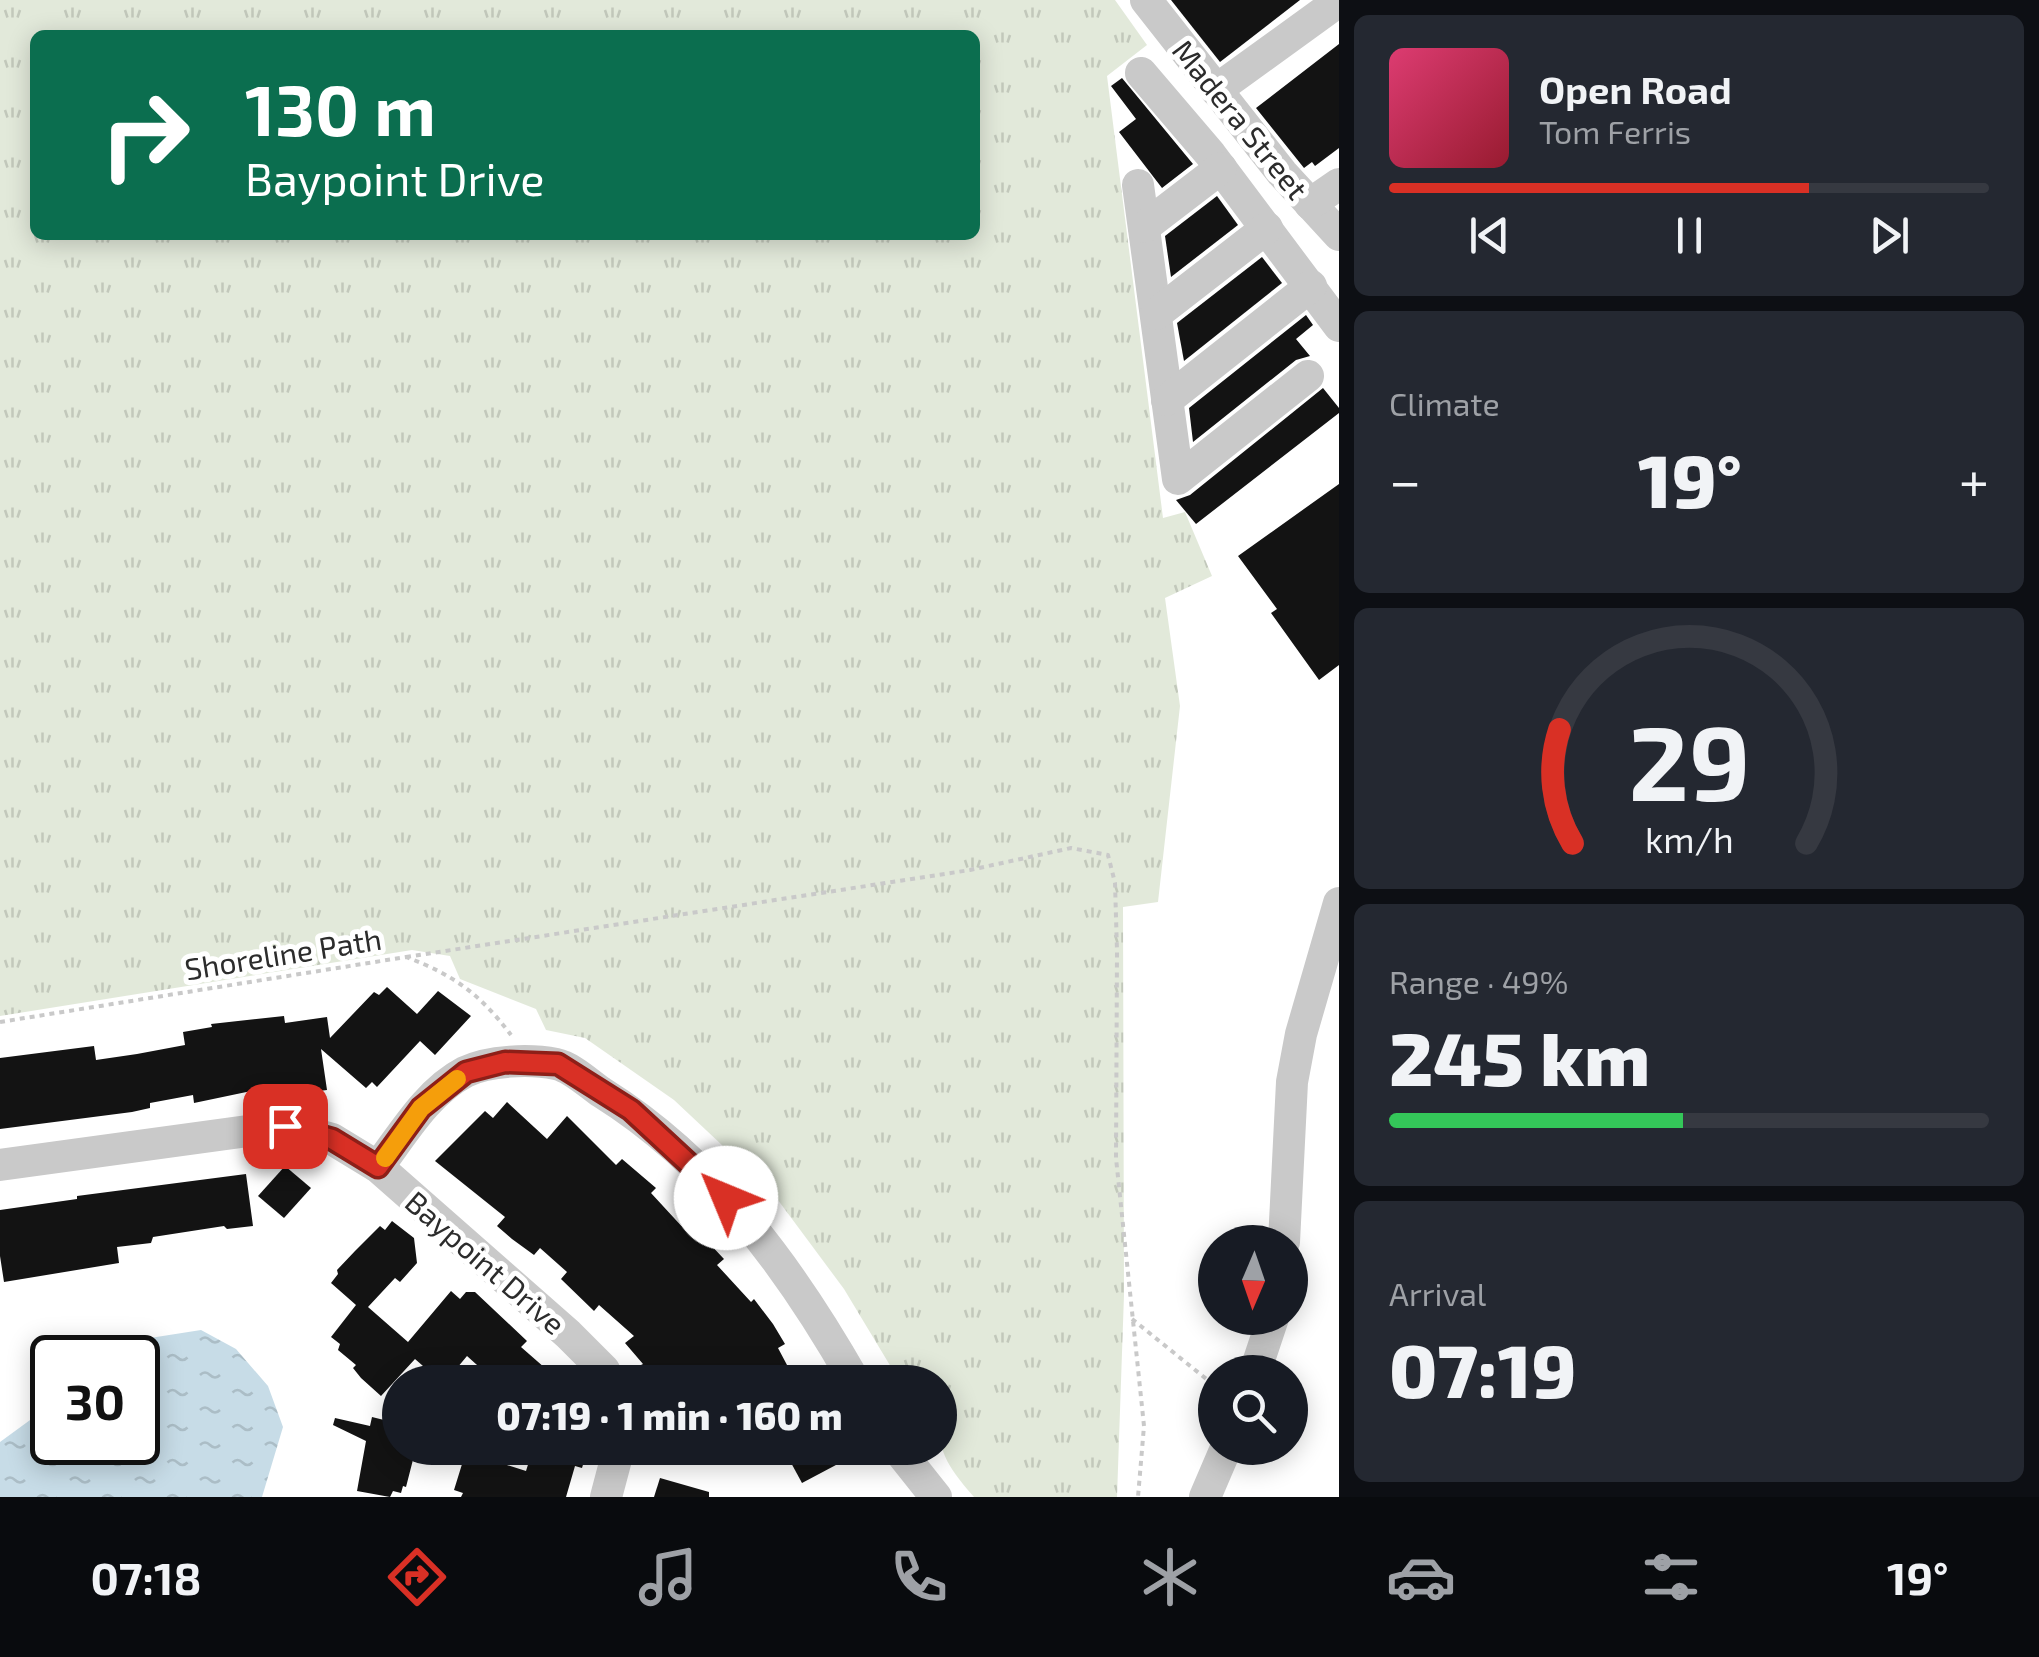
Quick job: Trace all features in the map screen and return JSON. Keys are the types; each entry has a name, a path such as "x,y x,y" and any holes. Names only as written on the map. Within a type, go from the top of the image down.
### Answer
{"street":[{"name":"Madera Street","path":"1146,0 1216,90 1339,235"},
{"path":"1216,90 1339,1"},
{"path":"1141,72 1221,168 1339,326"},
{"path":"1144,227 1221,168"},
{"path":"1310,204 1339,184"},
{"path":"1138,185 1178,479 1308,376"},
{"path":"1156,314 1266,228"},
{"path":"1168,400 1310,286"},
{"path":"1285,1225 1292,1082 1300,1034 1339,902"},
{"path":"378,1167 421,1108 466,1072 505,1062 558,1064 631,1110 708,1180 788,1274 844,1365"},
{"name":"Baypoint Drive","path":"0,1165 285,1126 332,1139 378,1167 599,1365"},
{"path":"606,1497 614,1465"},
{"path":"911,1465 936,1497"},
{"path":"1206,1497 1219,1465"}],"path":[{"path":"406,957 970,870 1070,848 1108,854 1115,883 1117,952 1116,1158 1144,1426 1138,1497"},
{"name":"Shoreline Path","path":"0,1022 406,957 445,972 491,1008 531,1063"},
{"path":"1132,1319 1198,1372"}],"green space":[{"path":"0,0 1115,0 1147,45 1107,76 1163,518 1185,512 1212,576 1165,598 1180,706 1158,902 1123,907 1124,1295 1117,1497 974,1497 950,1465 957,1465 957,1365 890,1365 844,1289 772,1192 674,1100 585,1038 546,1030 536,1009 460,979 450,956 412,950 0,1016"}],"water":[{"path":"201,1330 236,1349 268,1386 283,1427 262,1497 0,1497 0,1442 30,1420 30,1465 160,1465 160,1336"}],"building":[{"path":"1171,0 1300,0 1220,62"},
{"path":"1339,44 1339,148 1315,166 1312,162 1304,168 1256,108"},
{"path":"1122,78 1193,164 1162,188 1119,132 1136,119 1111,86"},
{"path":"1217,196 1238,225 1171,277 1165,236"},
{"path":"1262,257 1282,283 1184,361 1177,323"},
{"path":"1306,315 1313,325 1296,339 1310,356 1296,360 1193,442 1189,408"},
{"path":"1323,388 1339,413 1196,524 1176,500 1190,495"},
{"path":"1339,484 1339,665 1319,680 1271,613 1277,609 1238,556"},
{"path":"387,987 417,1014 438,991 471,1016 435,1055 420,1041 377,1087 372,1082 366,1088 321,1049 327,1090 303,1093 302,1087 261,1093 261,1089 194,1103 193,1095 150,1103 150,1108 132,1112 0,1129 0,1058 94,1046 96,1060 137,1054 185,1045 183,1032 212,1027 211,1024 284,1016 285,1023 327,1017 330,1038 374,992 379,995"},
{"path":"507,1102 547,1139 567,1116 616,1165 622,1159 656,1188 651,1193 686,1231 692,1225 724,1259 717,1265 751,1302 754,1299 773,1324 785,1344 778,1348 787,1365 641,1365 625,1343 634,1336 599,1305 594,1311 561,1279 567,1272 540,1248 534,1255 497,1226 505,1217 435,1161 485,1111 493,1118"},
{"path":"285,1166 311,1188 284,1218 258,1196"},
{"path":"246,1174 253,1226 224,1226 153,1237 151,1243 117,1247 119,1263 4,1282 0,1210"},
{"path":"392,1221 414,1238 417,1263 400,1282 395,1278 368,1307 408,1342 451,1291 460,1299 466,1292 475,1292 527,1341 521,1347 542,1365 477,1365 467,1356 460,1365 422,1365 415,1359 409,1365 382,1365 381,1396 361,1378 353,1368 356,1365 338,1350 340,1344 331,1337 356,1305 331,1283 337,1270 380,1226 385,1230"},
{"path":"372,1417 382,1420 382,1465 412,1465 401,1493 393,1491 390,1497 357,1491 366,1441 333,1425 335,1418 370,1426"},
{"path":"462,1465 507,1465 526,1471 528,1465 583,1465 575,1466 566,1497 461,1497 463,1493 454,1490"},
{"path":"792,1465 836,1465 802,1483"},
{"path":"660,1478 709,1492 709,1497 654,1497"}],"slow traffic":[{"path":"385,1158 421,1108 457,1079"}],"route":[{"path":"285,1126 332,1139 378,1167 421,1108 466,1072 505,1062 558,1064 631,1110 726,1198"}]}
